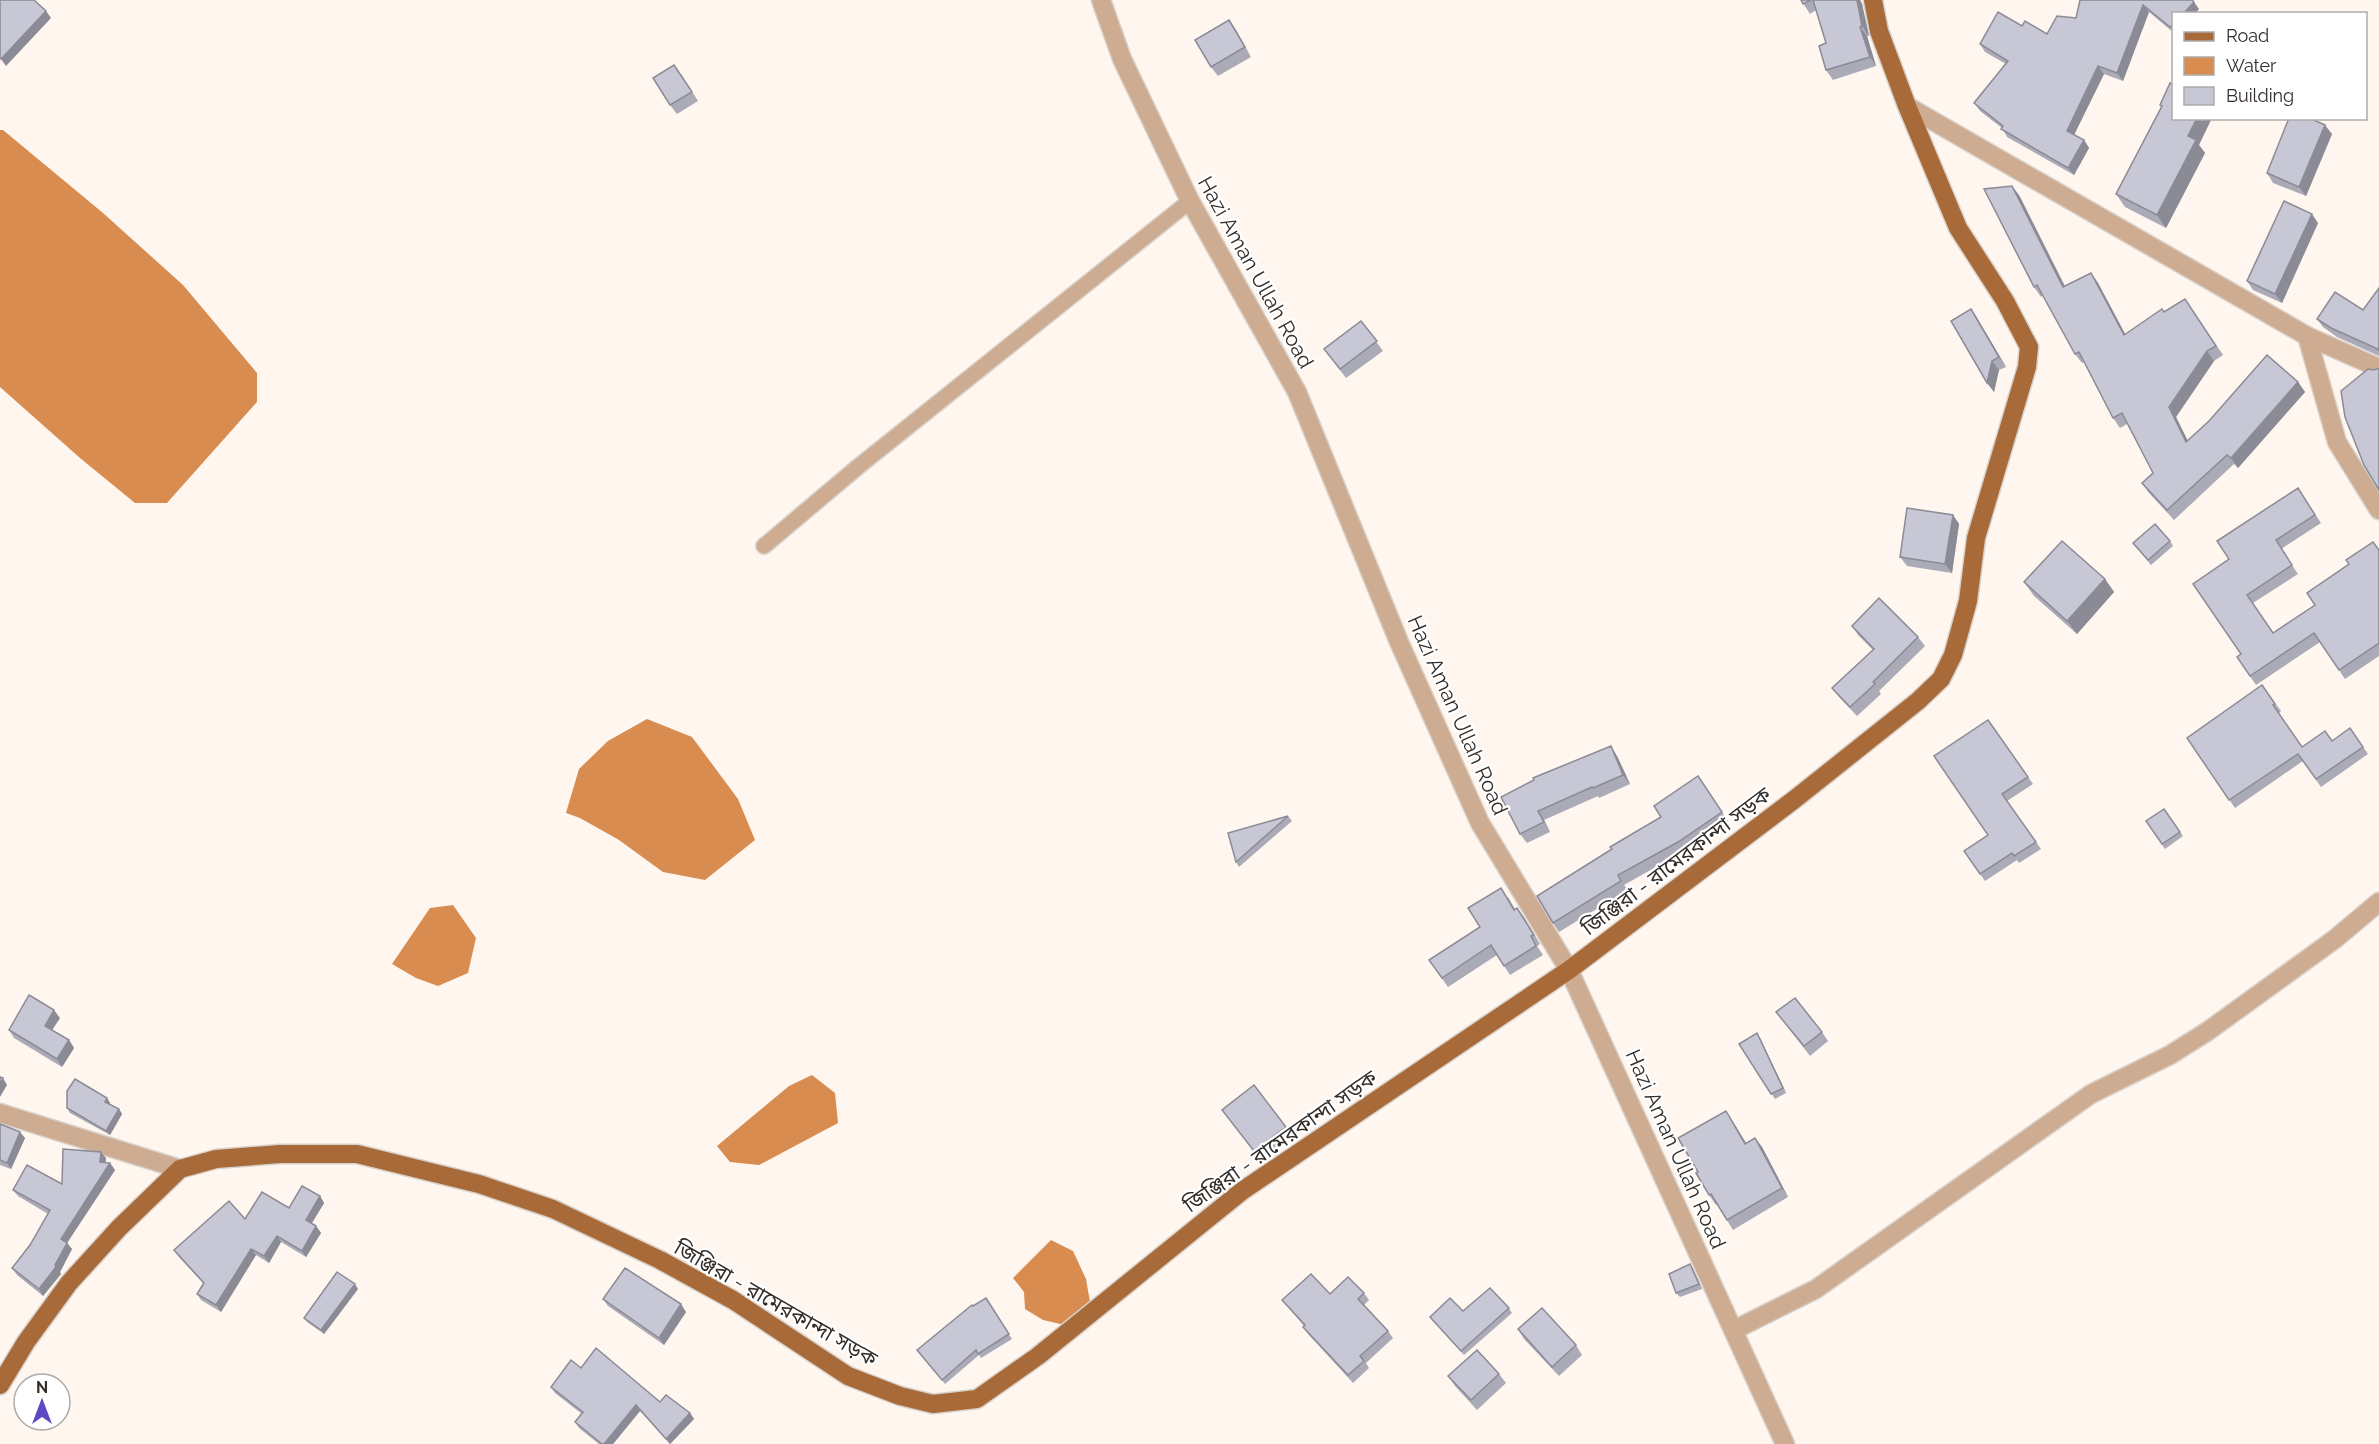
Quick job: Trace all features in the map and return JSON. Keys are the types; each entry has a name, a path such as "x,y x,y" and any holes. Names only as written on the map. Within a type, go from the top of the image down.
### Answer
{"main road":[{"name":"জিঞ্জিরা - রামেরকান্দা সড়ক","path":"0,1385 26,1342 69,1284 119,1228 180,1169 216,1159 280,1154 357,1154 479,1184 553,1209 660,1260 734,1300 848,1376 900,1396 933,1404 977,1399 1038,1356 1242,1191 1569,970 1795,799 1918,701 1941,679 1953,655 1968,601 1976,538 2028,367 2029,347 2006,301 1958,228 1906,106 1879,31 1873,0"}],"street":[{"name":"Hazi Aman Ullah Road","path":"1101,0 1122,59 1190,201 1297,392 1399,642 1480,823 1569,970 1785,1444"},
{"path":"1906,106 2307,336 2379,368"},
{"path":"2307,336 2337,442 2379,510"},
{"path":"1734,1330 1816,1289 2091,1094 2170,1055 2208,1032 2335,939 2379,902"},
{"path":"0,1113 180,1169"}],"lane":[{"path":"764,546 859,466 1190,201"}],"water":[{"path":"0,130 3,130 103,213 183,285 257,373 257,402 167,503 135,503 0,387"},
{"path":"647,719 692,737 738,799 755,840 705,880 663,872 619,840 580,818 566,813 579,769 608,741"},
{"path":"453,905 476,938 468,973 438,986 416,978 392,964 430,908"},
{"path":"812,1075 835,1093 838,1123 759,1165 730,1162 717,1146 789,1086"},
{"path":"1051,1240 1073,1251 1086,1279 1090,1302 1065,1325 1043,1320 1025,1309 1024,1292 1013,1278"}],"building":[{"path":"0,0 34,0 46,11 1,59 0,58"},
{"path":"1813,0 1857,0 1862,26 1860,27 1870,57 1826,70 1819,46 1826,43"},
{"path":"2080,0 2192,0 2194,2 2185,12 2172,12 2170,27 2143,5 2117,73 2098,66 2067,131 2084,140 2068,168 2001,129 2003,126 1974,103 2008,61 1980,44 1998,12 2022,26 2025,21 2047,34 2057,16 2076,18"},
{"path":"1229,20 1245,47 1211,67 1195,40"},
{"path":"674,65 692,92 670,105 653,78"},
{"path":"2170,83 2172,84 2172,120 2196,120 2188,136 2196,140 2157,215 2116,194 2162,106 2160,105"},
{"path":"2288,120 2314,120 2325,125 2299,187 2267,173"},
{"path":"2012,186 2063,287 2091,273 2124,335 2162,309 2164,312 2185,299 2216,346 2207,351 2169,407 2186,442 2209,421 2267,355 2298,382 2231,458 2227,455 2167,510 2142,483 2153,473 2122,413 2113,418 2079,352 2075,354 2037,285 2034,287 1984,189"},
{"path":"2284,201 2312,214 2275,294 2247,281"},
{"path":"2379,288 2379,351 2317,319 2335,292 2363,310"},
{"path":"1971,309 1999,357 1992,361 1987,383 1951,321"},
{"path":"1361,321 1377,341 1340,369 1324,349"},
{"path":"2379,368 2379,490 2364,465 2345,417 2341,391 2368,369"},
{"path":"2298,488 2315,515 2276,540 2292,565 2247,595 2273,633 2315,605 2307,593 2349,564 2346,560 2373,542 2379,550 2379,643 2339,670 2314,633 2250,676 2237,657 2241,654 2193,584 2229,559 2217,541"},
{"path":"1907,508 1953,515 1945,564 1900,557"},
{"path":"2155,524 2170,541 2148,560 2133,543"},
{"path":"2062,541 2105,579 2067,621 2024,582"},
{"path":"1879,598 1918,637 1873,682 1875,684 1850,707 1832,688 1874,649 1852,626"},
{"path":"2262,685 2302,747 2325,731 2332,741 2350,728 2363,747 2316,779 2298,754 2229,800 2187,738"},
{"path":"1988,720 2028,777 2002,794 2036,842 2014,856 2012,853 1980,874 1964,851 1988,835 1934,756"},
{"path":"1611,746 1623,775 1538,811 1544,822 1520,834 1501,797 1534,780 1533,778"},
{"path":"1698,776 1722,812 1678,842 1618,875 1621,881 1553,923 1537,896 1612,849 1610,847 1661,817 1654,806"},
{"path":"2164,809 2180,832 2162,844 2146,821"},
{"path":"1288,816 1236,862 1228,833"},
{"path":"1501,888 1514,910 1517,908 1534,935 1531,936 1536,946 1504,966 1491,945 1442,978 1429,960 1480,927 1468,908"},
{"path":"29,995 54,1010 45,1026 69,1040 57,1059 9,1030"},
{"path":"1795,998 1822,1032 1804,1046 1776,1012"},
{"path":"1757,1033 1783,1088 1771,1094 1739,1044"},
{"path":"75,1079 107,1098 105,1102 119,1109 106,1131 67,1108 67,1091"},
{"path":"1254,1085 1286,1127 1254,1151 1222,1110"},
{"path":"1726,1111 1745,1144 1755,1138 1782,1188 1727,1220 1711,1194 1709,1195 1678,1138"},
{"path":"0,1124 20,1132 7,1163 0,1160"},
{"path":"63,1149 101,1152 100,1162 110,1163 61,1239 67,1243 56,1267 39,1289 12,1268 30,1245 50,1210 13,1190 27,1165 62,1184"},
{"path":"302,1186 320,1196 306,1220 316,1226 302,1251 277,1236 264,1256 251,1249 216,1305 197,1294 204,1283 174,1250 229,1201 245,1219 262,1192 289,1208"},
{"path":"1690,1264 1699,1284 1676,1293 1669,1274"},
{"path":"625,1268 681,1304 659,1338 603,1299"},
{"path":"337,1272 355,1284 321,1330 304,1318"},
{"path":"1311,1274 1330,1294 1348,1277 1364,1293 1358,1299 1388,1331 1360,1356 1364,1361 1348,1375 1303,1327 1305,1325 1282,1300"},
{"path":"1490,1288 1509,1308 1461,1351 1430,1317 1450,1298 1463,1311"},
{"path":"986,1298 1009,1334 978,1354 976,1350 942,1380 917,1350 972,1305"},
{"path":"1542,1308 1576,1345 1552,1367 1518,1329"},
{"path":"596,1348 660,1402 666,1395 690,1413 666,1439 636,1405 604,1444 575,1422 583,1412 551,1387 571,1360 581,1368"},
{"path":"1477,1350 1499,1374 1471,1400 1448,1376"}]}
